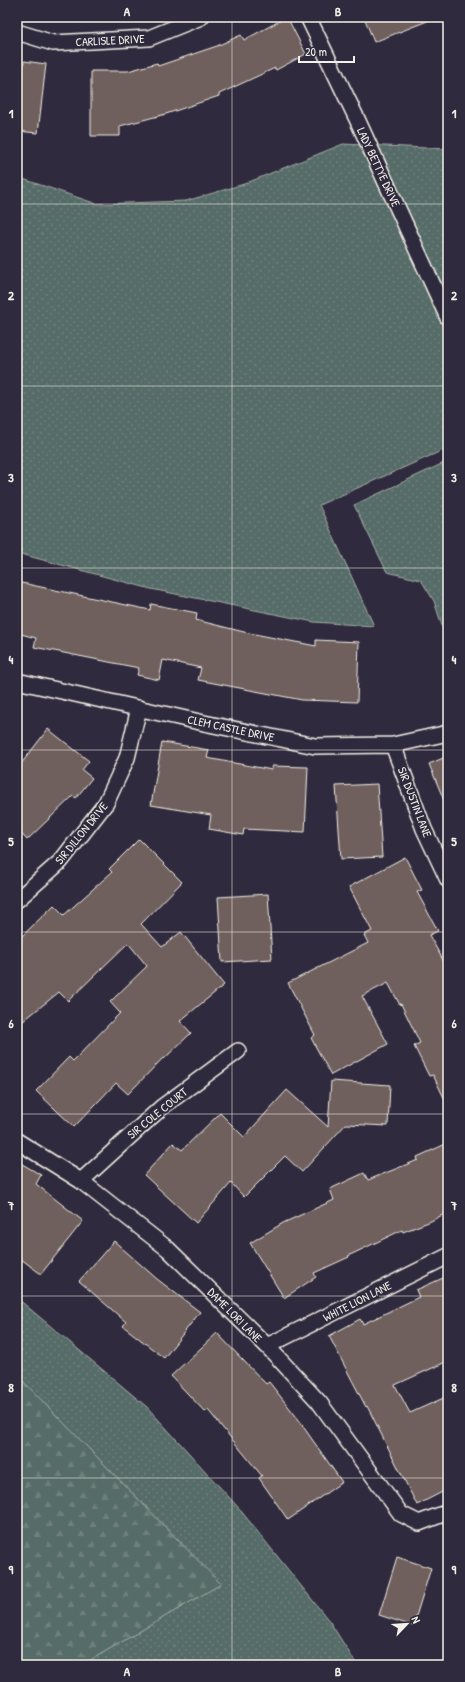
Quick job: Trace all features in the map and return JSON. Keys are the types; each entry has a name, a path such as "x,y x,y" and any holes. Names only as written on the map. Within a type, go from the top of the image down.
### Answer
{"street":[{"name":"CARLISLE DRIVE","path":"17,32 53,43 149,38 201,17"},
{"name":"LADY BETTYE DRIVE","path":"308,17 357,119 448,318"},
{"name":"CLEM CASTLE DRIVE","path":"17,681 315,746 393,745 448,733"},
{"name":"SIR DILLON DRIVE","path":"17,900 61,861 106,803 127,758 139,708"},
{"name":"SIR DUSTIN LANE","path":"393,745 424,828 448,880"},
{"name":"SIR COLE COURT","path":"81,1181 162,1106 238,1051"},
{"name":"DAME LORI LANE","path":"17,1141 81,1181 168,1249 267,1346 319,1402 401,1514 419,1523 448,1512"},
{"name":"WHITE LION LANE","path":"267,1346 448,1256"}],"green space":[{"path":"343,144 448,149 448,448 319,505 374,626 314,622 151,589 17,553 17,177 97,204 186,201 244,184"},
{"path":"448,461 448,634 445,635 434,601 421,580 387,572 354,505"},
{"path":"17,1298 147,1407 237,1506 330,1622 357,1665 17,1665"},
{"path":"17,1375 221,1584 82,1665 17,1665"}],"building":[{"path":"287,17 306,54 276,70 275,68 219,94 219,96 166,114 120,126 120,136 91,136 91,71 128,71 157,63 158,66 217,46 241,35 244,40"},
{"path":"364,17 435,17 435,18 374,42"},
{"path":"24,61 46,64 38,133 17,131 17,118"},
{"path":"17,582 150,610 151,604 197,613 196,620 244,632 316,646 316,640 359,642 357,702 302,700 198,680 201,668 163,660 159,680 137,675 139,668 34,647 36,638 17,633"},
{"path":"48,729 89,761 82,770 92,778 76,798 73,796 27,840 17,829 17,769"},
{"path":"162,742 209,750 207,758 272,770 272,766 308,767 305,832 244,829 243,835 209,829 211,815 151,805"},
{"path":"448,756 448,810 429,764"},
{"path":"377,784 382,857 341,859 336,786"},
{"path":"139,839 182,882 141,924 162,947 181,932 224,985 180,1021 191,1033 164,1059 163,1058 128,1094 116,1083 74,1127 36,1091 69,1057 73,1061 120,1013 110,1002 147,966 128,943 68,1001 59,992 17,1026 17,941 54,905 64,915 112,872 109,869"},
{"path":"405,857 422,890 417,892 438,931 429,935 448,969 448,1106 433,1075 429,1076 414,1046 420,1043 401,1004 400,1005 388,983 362,996 388,1044 331,1075 311,1038 315,1035 288,983 368,943 364,935 372,931 349,887"},
{"path":"268,894 272,959 222,962 218,897"},
{"path":"331,1081 390,1085 388,1126 346,1124 302,1172 285,1156 244,1197 231,1183 196,1223 144,1175 173,1143 182,1150 220,1113 244,1137 287,1090 328,1127"},
{"path":"448,1143 448,1212 431,1221 403,1232 402,1230 314,1273 316,1277 284,1298 250,1243 283,1223 334,1200 330,1189 364,1173 368,1180 418,1160 417,1157"},
{"path":"17,1161 41,1175 36,1184 83,1221 41,1274 17,1256"},
{"path":"114,1241 157,1279 200,1312 164,1358 123,1326 126,1322 79,1281"},
{"path":"443,1278 448,1289 448,1361 395,1385 410,1413 448,1396 448,1489 417,1505 367,1406 366,1407 329,1336 360,1319 363,1324 419,1297 416,1290"},
{"path":"217,1333 266,1384 269,1382 303,1425 342,1482 288,1520 259,1478 262,1476 208,1410 205,1412 171,1376"},
{"path":"397,1557 431,1568 413,1626 379,1615"}]}
